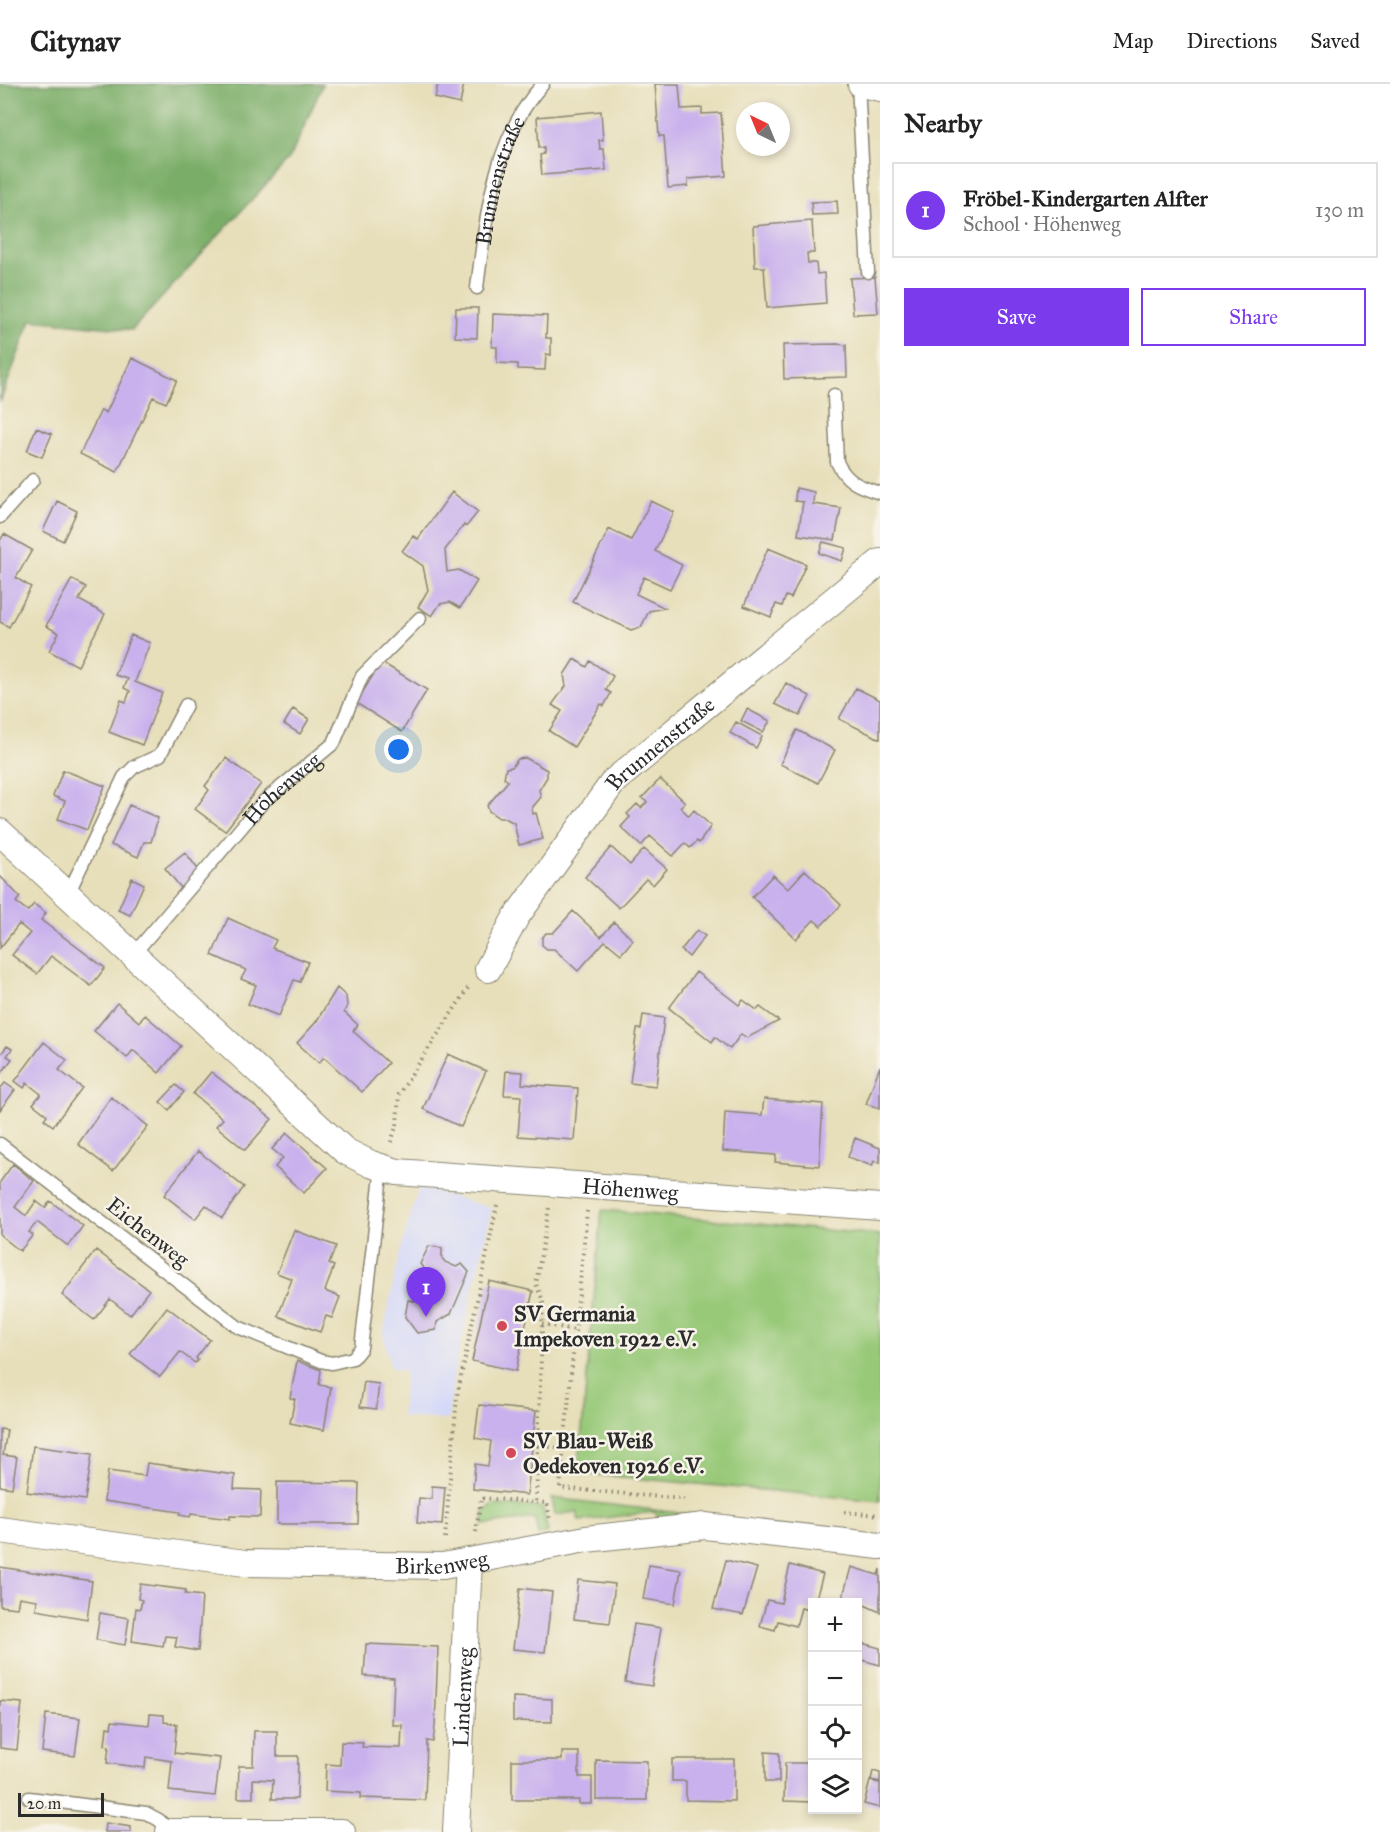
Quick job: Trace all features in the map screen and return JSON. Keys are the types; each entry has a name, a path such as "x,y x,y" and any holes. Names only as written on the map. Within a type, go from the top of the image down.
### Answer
{"street":[{"path":"860,84 880,88"},
{"name":"Brunnenstraße","path":"488,969 516,917 614,782 880,562"},
{"name":"Höhenweg","path":"0,832 345,1151 386,1156 397,1172 880,1207"},
{"name":"Birkenweg","path":"0,1530 244,1563 443,1566 586,1539 705,1526 880,1546"},
{"name":"Lindenweg","path":"456,1832 469,1561"},
{"path":"169,1831 342,1832"}],"lane":[{"name":"Brunnenstraße","path":"477,288 487,213 504,150 525,103 543,84"},
{"path":"860,84 868,272"},
{"path":"834,395 837,462 841,472 860,487 880,493"},
{"path":"0,517 33,480"},
{"name":"Höhenweg","path":"132,956 264,801 334,743 362,676 420,618"},
{"path":"67,896 124,777 134,767 160,754 186,705"},
{"name":"Eichenweg","path":"0,1144 238,1327 309,1358 332,1363 353,1358 361,1347 386,1156"},
{"path":"29,1798 146,1813 159,1820 169,1831"}],"path":[{"path":"386,1156 397,1124 399,1094 465,990 488,969"},
{"path":"443,1566 457,1396 503,1179"},
{"path":"536,1502 543,1301 536,1284 550,1198"},
{"path":"588,1208 560,1488 690,1499"},
{"path":"542,1324 575,1330"},
{"path":"537,1446 564,1448"},
{"path":"469,1561 475,1544 481,1498 547,1503 554,1545"},
{"path":"832,1511 880,1515"}],"shaded area":[{"path":"419,1187 492,1208 454,1373 448,1420 401,1417 405,1371 391,1368 383,1335 398,1259"}],"green space":[{"path":"0,84 323,84 290,158 132,330 31,320 0,402"},
{"path":"602,1210 880,1235 880,1501 578,1473"},
{"path":"552,1498 705,1516 664,1521 654,1512 579,1521 577,1512 555,1515"},
{"path":"494,1505 540,1507 543,1509 548,1532 538,1535 535,1518 483,1525 484,1511"}],"building":[{"path":"438,84 464,84 460,104 435,98"},
{"path":"655,84 679,84 681,109 702,108 702,114 721,113 726,176 688,179 688,186 668,188 664,136 659,136"},
{"path":"601,111 603,140 599,140 600,149 604,149 606,170 542,175 540,155 544,154 544,147 539,148 537,117"},
{"path":"837,201 838,214 812,215 811,202"},
{"path":"812,221 814,253 807,253 808,263 816,263 817,274 824,273 826,303 767,308 764,267 755,267 753,226"},
{"path":"875,277 878,313 853,314 850,278"},
{"path":"456,308 478,308 477,338 455,337"},
{"path":"493,314 547,316 546,338 551,338 551,355 546,354 545,370 518,369 518,364 497,363 497,347 492,347"},
{"path":"783,345 846,345 847,377 784,379"},
{"path":"132,358 177,380 166,403 153,397 117,472 80,454 101,410 106,413"},
{"path":"36,428 52,434 42,457 27,451"},
{"path":"796,488 814,492 813,504 841,508 835,540 798,535 803,502 795,501"},
{"path":"452,492 478,512 466,527 464,525 445,550 447,572 459,570 477,581 460,608 450,602 440,604 432,616 418,607 428,590 423,566 402,551 413,536 418,539"},
{"path":"57,501 77,511 63,541 43,531"},
{"path":"651,501 674,512 655,551 682,565 670,589 644,577 636,594 665,608 649,611 641,627 631,630 573,602 609,529 631,540"},
{"path":"4,534 32,550 16,578 31,587 9,627 0,622 0,541"},
{"path":"823,542 846,548 842,561 819,553"},
{"path":"768,548 806,564 791,598 786,596 782,606 776,604 771,617 744,606"},
{"path":"72,579 86,587 79,600 105,614 78,666 49,651 59,633 46,626"},
{"path":"131,635 150,643 135,682 162,693 142,745 109,732 121,700 126,702 130,691 124,688 128,679 115,675"},
{"path":"574,659 587,667 590,661 613,676 606,690 611,693 604,706 601,704 574,747 549,731 562,711 552,705 566,686 564,675"},
{"path":"381,662 427,690 402,732 356,703"},
{"path":"786,683 810,696 800,716 775,704"},
{"path":"856,688 880,700 880,739 839,719"},
{"path":"293,709 309,719 300,734 284,724"},
{"path":"747,709 770,721 763,732 741,721"},
{"path":"736,722 762,736 756,748 730,733"},
{"path":"797,730 835,750 818,783 780,764"},
{"path":"226,758 261,784 225,831 195,809 209,790 205,786"},
{"path":"526,758 547,770 547,777 539,790 541,797 532,808 533,814 536,813 543,839 519,845 514,823 505,818 499,818 489,811 487,806 508,781 504,778 506,768 512,767 518,759"},
{"path":"63,770 105,786 87,830 58,819 65,801 53,796"},
{"path":"660,779 685,802 680,807 689,816 694,810 711,826 699,843 697,841 690,848 685,843 673,856 650,836 641,846 621,827 630,817 627,814 637,804 641,808 647,802 642,798"},
{"path":"129,805 158,818 151,842 144,842 138,857 111,845"},
{"path":"611,847 630,865 644,849 667,869 653,885 646,879 619,908 585,877"},
{"path":"185,852 200,872 181,888 165,868"},
{"path":"805,870 841,905 821,926 814,920 796,939 752,897 773,875 788,889"},
{"path":"0,876 20,897 16,902 28,911 34,904 46,913 41,920 105,968 91,986 51,956 37,974 12,955 30,933 19,924 0,948"},
{"path":"132,878 144,884 130,915 118,910"},
{"path":"573,911 601,937 614,922 633,940 621,954 605,941 578,971 554,949 547,949 542,945 542,938 546,933 553,933"},
{"path":"228,918 276,940 272,948 308,962 300,982 294,980 279,1016 248,1004 256,985 241,979 246,970 212,955"},
{"path":"697,930 705,936 689,957 681,950"},
{"path":"696,972 739,1005 743,1000 757,1010 760,1007 779,1021 747,1038 741,1034 730,1049 715,1037 712,1042 669,1008"},
{"path":"337,988 346,996 347,1006 344,1012 358,1025 353,1031 388,1063 362,1092 324,1057 319,1063 297,1043 316,1022"},
{"path":"117,1003 139,1022 145,1015 181,1046 159,1073 133,1050 127,1058 94,1031"},
{"path":"643,1015 664,1018 656,1086 630,1083 637,1029 641,1029"},
{"path":"44,1042 67,1060 59,1070 82,1088 53,1126 44,1119 47,1115 33,1104 41,1094 27,1083 24,1088 15,1081"},
{"path":"7,1046 12,1049 7,1056 12,1059 0,1075 0,1055"},
{"path":"448,1054 486,1071 461,1127 423,1109"},
{"path":"880,1066 880,1108 866,1104"},
{"path":"506,1071 523,1072 522,1084 578,1088 574,1140 518,1136 521,1096 504,1095"},
{"path":"211,1072 272,1119 245,1150 216,1126 223,1119 193,1094"},
{"path":"5,1083 15,1090 0,1110 0,1089"},
{"path":"176,1085 184,1092 169,1110 160,1102"},
{"path":"111,1097 148,1126 113,1171 78,1144"},
{"path":"764,1099 823,1104 819,1166 775,1162 776,1155 723,1151 725,1112 762,1115"},
{"path":"287,1133 327,1168 304,1193 275,1167 283,1158 272,1149"},
{"path":"855,1138 880,1148 880,1163 874,1161 872,1166 848,1157"},
{"path":"198,1151 244,1187 222,1218 206,1205 195,1219 164,1195"},
{"path":"13,1164 34,1181 15,1207 26,1216 36,1201 45,1208 50,1201 83,1226 68,1246 37,1222 29,1232 33,1235 20,1251 0,1235 0,1182"},
{"path":"294,1230 336,1246 329,1264 334,1266 325,1291 340,1297 332,1318 326,1316 320,1332 278,1316 292,1279 277,1273"},
{"path":"429,1246 442,1248 442,1258 445,1262 456,1267 462,1264 469,1272 451,1314 437,1322 436,1330 417,1333 405,1317 408,1300 414,1301 426,1292 429,1275 420,1264"},
{"path":"96,1250 149,1290 130,1315 110,1299 94,1320 62,1295"},
{"name":"SV Germania Impekoven 1922 e.V.","path":"489,1281 533,1291 516,1371 472,1361"},
{"path":"167,1307 210,1340 196,1358 198,1360 195,1363 180,1352 160,1377 130,1354"},
{"path":"297,1361 321,1370 319,1385 331,1387 324,1430 290,1423 295,1399 290,1398"},
{"path":"364,1382 379,1384 376,1409 360,1407"},
{"name":"SV Blau-Weiß Oedekoven 1926 e.V.","path":"479,1405 536,1411 527,1495 473,1489 475,1464 488,1466 491,1441 475,1438"},
{"path":"0,1429 7,1430 3,1455 17,1457 12,1488 0,1486"},
{"path":"33,1446 92,1454 85,1500 27,1492"},
{"path":"147,1463 235,1475 234,1489 261,1490 260,1517 230,1516 230,1519 191,1514 190,1517 179,1515 180,1512 104,1501 108,1471 145,1476"},
{"path":"277,1482 359,1483 358,1524 277,1524"},
{"path":"432,1486 445,1487 442,1525 417,1523 419,1498 432,1499"},
{"path":"726,1560 757,1568 743,1615 713,1609"},
{"path":"649,1565 681,1570 675,1604 643,1599"},
{"path":"790,1565 823,1574 816,1598 808,1598 808,1610 801,1608 796,1626 778,1621 775,1630 760,1626 767,1600 781,1603"},
{"path":"0,1567 92,1581 87,1619 36,1610 37,1600 19,1597 17,1608 0,1606"},
{"path":"851,1567 878,1575 880,1569 880,1612 862,1604 862,1598 843,1598"},
{"path":"578,1580 615,1584 610,1623 574,1619"},
{"path":"140,1584 186,1590 185,1594 202,1596 198,1651 175,1647 177,1637 165,1636 163,1646 132,1641 136,1608 140,1609 142,1600 138,1599"},
{"path":"520,1588 552,1592 545,1652 513,1649"},
{"path":"100,1613 129,1618 125,1645 96,1640"},
{"path":"634,1624 661,1628 652,1686 625,1682"},
{"path":"862,1643 880,1648 880,1665 862,1660"},
{"path":"366,1644 438,1647 435,1726 433,1742 427,1741 425,1800 360,1798 361,1793 325,1791 326,1764 340,1765 341,1742 363,1743 362,1747 401,1748 402,1725 392,1725 394,1678 364,1676"},
{"path":"513,1697 552,1699 552,1722 513,1721"},
{"path":"0,1701 22,1703 17,1750 0,1748"},
{"path":"46,1714 80,1718 75,1756 42,1752"},
{"path":"150,1714 164,1715 164,1722 177,1724 174,1753 220,1758 215,1796 169,1791 172,1761 146,1757 145,1768 107,1763 109,1746 105,1745 107,1727 111,1728 112,1721 149,1725"},
{"path":"254,1731 277,1731 277,1756 298,1756 297,1799 272,1799 273,1780 253,1779 253,1798 238,1798 239,1766 253,1766"},
{"path":"562,1752 579,1752 579,1777 592,1777 592,1804 579,1804 579,1800 512,1800 512,1760 562,1760"},
{"path":"765,1752 779,1753 779,1782 765,1782"},
{"path":"672,1759 734,1759 734,1801 686,1800 686,1781 672,1781"},
{"path":"596,1760 647,1761 647,1800 596,1800"},
{"path":"785,1763 808,1763 808,1802 784,1801"},
{"path":"873,1771 880,1773 880,1782 871,1780"},
{"path":"870,1781 880,1783 880,1808 864,1804"},
{"path":"106,1823 131,1827 131,1832 105,1832"}],"place":[{"name":"Fröbel-Kindergarten Alfter","path":"426,1317"},
{"name":"SV Germania Impekoven 1922 e.V.","path":"502,1326"},
{"name":"SV Blau-Weiß Oedekoven 1926 e.V.","path":"511,1453"}]}
